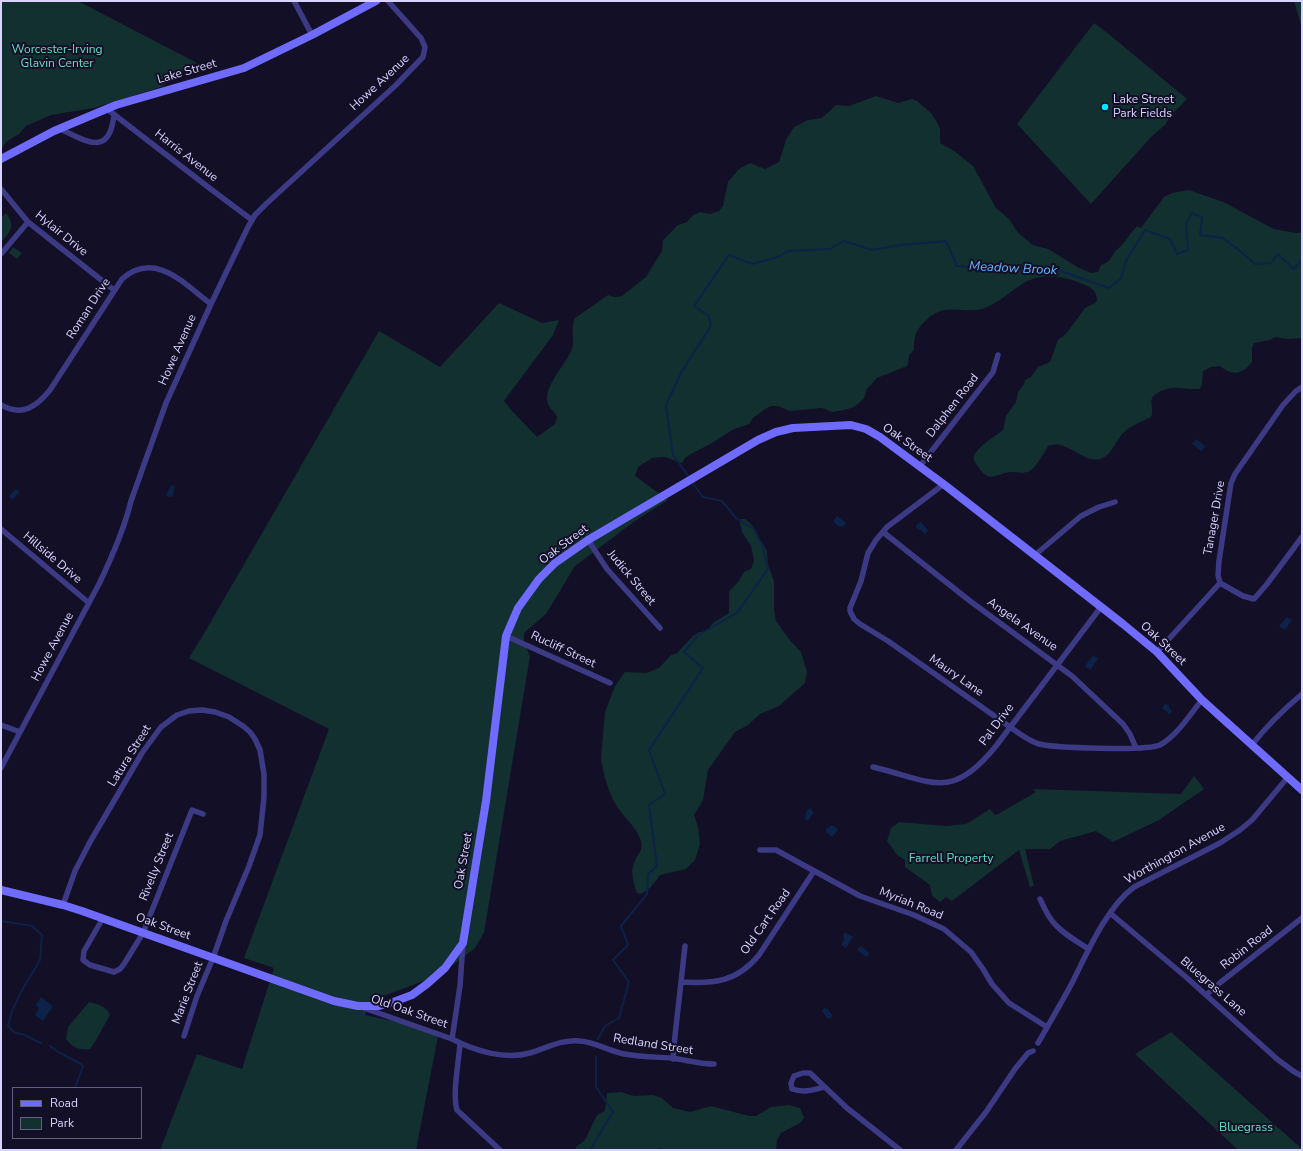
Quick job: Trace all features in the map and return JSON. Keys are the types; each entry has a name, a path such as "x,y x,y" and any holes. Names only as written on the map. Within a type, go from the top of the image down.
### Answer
{"street":[{"path":"294,1 312,35"},
{"name":"Lake Street","path":"1,159 60,129 110,112 116,106 244,68 312,35 376,1"},
{"name":"Howe Avenue","path":"1,768 89,603 115,549 166,403 211,304 252,220 266,204 396,85 423,57 425,48 421,38 388,1"},
{"path":"60,129 95,144 101,142 106,138 113,120 110,112"},
{"name":"Harris Avenue","path":"110,112 252,220"},
{"name":"Hylair Drive","path":"1,189 28,222 114,290"},
{"path":"1,254 28,222"},
{"name":"Roman Drive","path":"1,405 9,409 20,411 30,408 40,401 50,390 114,290 122,279 130,272 141,268 154,267 167,272 211,304"},
{"name":"Dalphen Road","path":"920,466 993,372 998,355"},
{"name":"Tanager Drive","path":"1220,583 1218,575 1219,561 1233,478 1280,409 1296,391 1302,387"},
{"name":"Oak Street","path":"1,890 62,905 103,918 334,1001 358,1006 379,1006 412,995 445,968 463,943 486,801 506,636 518,608 539,579 556,563 588,540 758,440 775,432 793,428 817,426 851,425 866,429 880,437 944,484 1157,652 1202,700 1302,790"},
{"name":"Maury Lane","path":"944,484 882,532 868,553 860,586 850,608 851,614 860,624 888,641 1009,727 1033,742 1041,745 1058,747 1155,747 1167,740 1177,731 1202,700"},
{"path":"1035,555 1081,516 1099,507 1115,502"},
{"name":"Hillside Drive","path":"1,529 89,603"},
{"name":"Angela Avenue","path":"882,532 966,598 1057,664 1079,682 1123,724 1130,734 1136,748"},
{"path":"1157,652 1220,583 1239,594 1250,599 1254,599 1302,537"},
{"name":"Judick Street","path":"588,540 611,574 660,628"},
{"name":"Pal Drive","path":"872,767 925,782 951,782 965,776 977,767 992,750 1101,607"},
{"name":"Rucliff Street","path":"506,636 610,683"},
{"path":"1252,745 1274,718 1302,694"},
{"name":"Latura Street","path":"62,905 75,871 89,845 142,753 156,732 171,718 183,713 202,710 222,714 236,720 255,739 263,762 265,785 260,835 213,958"},
{"path":"1,725 20,732"},
{"name":"Worthington Avenue","path":"1038,1042 1089,949 1110,913 1122,897 1134,887 1240,830 1252,820 1288,777"},
{"name":"Rivelly Street","path":"103,918 84,952 83,960 90,965 114,972 124,964 143,933 192,810 203,814"},
{"name":"Myriah Road","path":"760,850 776,850 860,896 914,915 944,929 972,952 992,984 1009,1003 1017,1010 1047,1027"},
{"name":"Old Cart Road","path":"681,982 701,983 721,981 743,970 759,955 814,871"},
{"path":"1040,899 1049,916 1056,925 1072,939 1089,949"},
{"name":"Bluegrass Lane","path":"1110,913 1206,995 1286,1067 1302,1076"},
{"name":"Robin Road","path":"1206,995 1302,918"},
{"name":"Old Oak Street","path":"358,1006 452,1039 460,986 463,943"},
{"path":"673,1059 685,946"},
{"name":"Marie Street","path":"184,1036 197,996 213,958"},
{"name":"Redland Street","path":"452,1039 488,1052 512,1056 532,1052 558,1042 581,1041 622,1054 714,1064"},
{"path":"460,1043 455,1105 457,1110 500,1150"},
{"path":"956,1150 986,1112 1018,1065 1028,1053 1033,1051"},
{"path":"824,1086 809,1091 799,1091 792,1089 791,1083 794,1076 803,1072 810,1073 824,1086 847,1108 900,1150"}],"green space":[{"name":"Worcester-Irving Glavin Center","path":"1,1 78,1 197,63 161,87 94,108 51,115 26,126 19,134 6,142 1,150"},
{"path":"1294,1 1302,1 1302,26 1301,25"},
{"name":"Lake Street Park Fields","path":"1094,23 1187,99 1172,114 1165,125 1152,136 1091,204 1017,124"},
{"path":"876,96 898,103 912,99 917,101 931,113 938,124 940,129 940,143 954,151 973,166 996,208 1009,219 1018,233 1033,245 1048,249 1079,268 1091,273 1098,272 1101,265 1109,260 1133,230 1137,226 1141,228 1164,197 1172,193 1189,190 1226,203 1274,229 1296,233 1302,232 1302,338 1288,339 1275,337 1270,340 1254,343 1252,348 1252,362 1241,372 1233,373 1220,366 1211,367 1203,371 1200,389 1170,388 1154,395 1151,403 1151,417 1134,425 1124,432 1104,458 1087,458 1068,448 1055,444 1048,446 1033,469 1030,471 1023,473 1012,472 991,477 983,473 975,463 974,457 976,453 982,445 1003,430 1006,416 1016,402 1018,392 1025,380 1031,377 1038,367 1050,362 1058,340 1066,334 1085,308 1097,301 1094,291 1090,287 1080,283 1059,277 1038,278 1024,283 988,307 973,310 945,310 931,316 922,324 916,333 914,350 909,355 907,366 877,378 867,389 864,398 854,407 832,412 822,408 790,411 778,406 771,406 753,418 749,424 734,429 691,454 685,458 682,463 665,457 652,458 638,467 635,476 668,500 635,521 575,566 546,614 524,633 524,643 530,656 484,933 474,949 450,967 429,979 370,1001 365,1015 439,1031 416,1150 160,1150 197,1054 242,1069 274,968 244,958 329,729 189,658 379,331 440,367 499,303 542,323 559,320 553,335 504,401 537,437 555,424 557,417 548,404 548,390 572,349 573,326 575,318 608,295 615,297 622,296 646,277 662,251 663,240 678,225 687,222 693,215 700,212 710,214 719,211 723,206 728,182 739,169 750,163 765,169 779,162 786,140 794,127 808,120 822,118 836,105 849,106"},
{"path":"6,213 11,221 11,227 8,234 2,241 1,218"},
{"path":"13,247 22,253 17,259 9,253"},
{"path":"739,519 745,519 752,525 767,551 768,565 774,581 774,610 776,621 788,638 801,652 807,672 805,683 779,706 760,714 748,725 735,732 708,770 703,800 694,815 698,827 700,844 695,860 686,869 660,875 651,887 641,894 637,893 632,870 640,850 641,841 634,827 618,808 609,790 603,771 601,758 605,712 615,686 625,672 646,673 659,668 671,655 677,653 693,636 699,632 705,632 713,623 729,613 729,591 739,581 744,572 751,569 754,561 751,546 742,532"},
{"name":"Farrell Property","path":"1194,776 1204,789 1159,820 1113,842 1096,831 1060,841 1050,849 1025,849 1034,886 1030,887 1019,850 952,901 946,897 940,902 932,896 930,885 905,867 905,860 897,855 887,841 891,828 899,822 946,826 966,824 990,809 995,815 998,814 1036,792 1033,789 1181,794"},
{"path":"89,1002 104,1007 110,1015 90,1049 80,1049 66,1039 68,1027"},
{"name":"Bluegrass","path":"1171,1032 1302,1150 1238,1150 1135,1054"},
{"path":"621,1092 634,1096 653,1095 662,1098 673,1108 690,1112 711,1106 749,1116 756,1116 771,1107 789,1105 800,1108 804,1118 800,1123 781,1133 777,1140 776,1150 662,1150 659,1148 657,1150 575,1150 576,1147 585,1140 597,1115 605,1111 607,1093"}],"water":[{"path":"1196,439 1205,446 1203,450 1201,451 1192,444"},
{"path":"171,485 175,486 173,496 171,497 166,495"},
{"path":"16,489 20,492 12,500 9,496"},
{"path":"837,516 846,523 842,528 833,521"},
{"path":"921,522 928,530 925,535 922,531 916,528 917,524"},
{"path":"1287,617 1292,620 1285,630 1279,626"},
{"path":"1093,655 1098,659 1090,670 1085,666"},
{"path":"1165,704 1169,705 1169,708 1172,711 1170,715 1162,708"},
{"path":"811,808 813,813 808,821 805,819 807,810"},
{"path":"832,825 838,830 832,837 826,832 826,829"},
{"path":"844,933 853,937 846,948 841,945 845,939 843,937"},
{"path":"861,946 869,953 868,956 866,957 857,950"},
{"path":"41,997 53,1006 43,1021 35,1015 39,1008 36,1005"},
{"path":"824,1008 828,1009 832,1015 831,1019 827,1018 822,1011"}],"waterway":[{"name":"Meadow Brook","path":"689,477 673,455 666,405 682,371 711,326 709,316 694,306 729,255 752,264 778,257 788,251 830,249 844,241 872,250 900,245 946,241 957,266 1058,270 1109,288 1121,278 1126,261 1145,230 1170,239 1177,254 1188,250 1186,223 1192,213 1202,217 1200,235 1223,238 1255,264 1271,263 1278,254 1294,269 1302,261"},
{"name":"Meadow Brook","path":"598,1039 605,1026 619,1018 629,982 613,960 628,945 621,926 647,894 648,874 657,866 649,805 665,794 649,750 703,668 684,652 698,635 737,613 768,569 763,547 754,529 736,518 722,501 703,497 691,481"},
{"name":"Meadow Brook","path":"1,921 32,926 42,935 40,960 21,992 12,1011 8,1025 15,1033 25,1035 41,1043"},
{"name":"Meadow Brook","path":"50,1046 83,1066 75,1087"},
{"name":"Meadow Brook","path":"590,1150 613,1112 596,1087 596,1057"}],"place":[{"name":"Lake Street Park Fields","path":"1105,107"}]}
